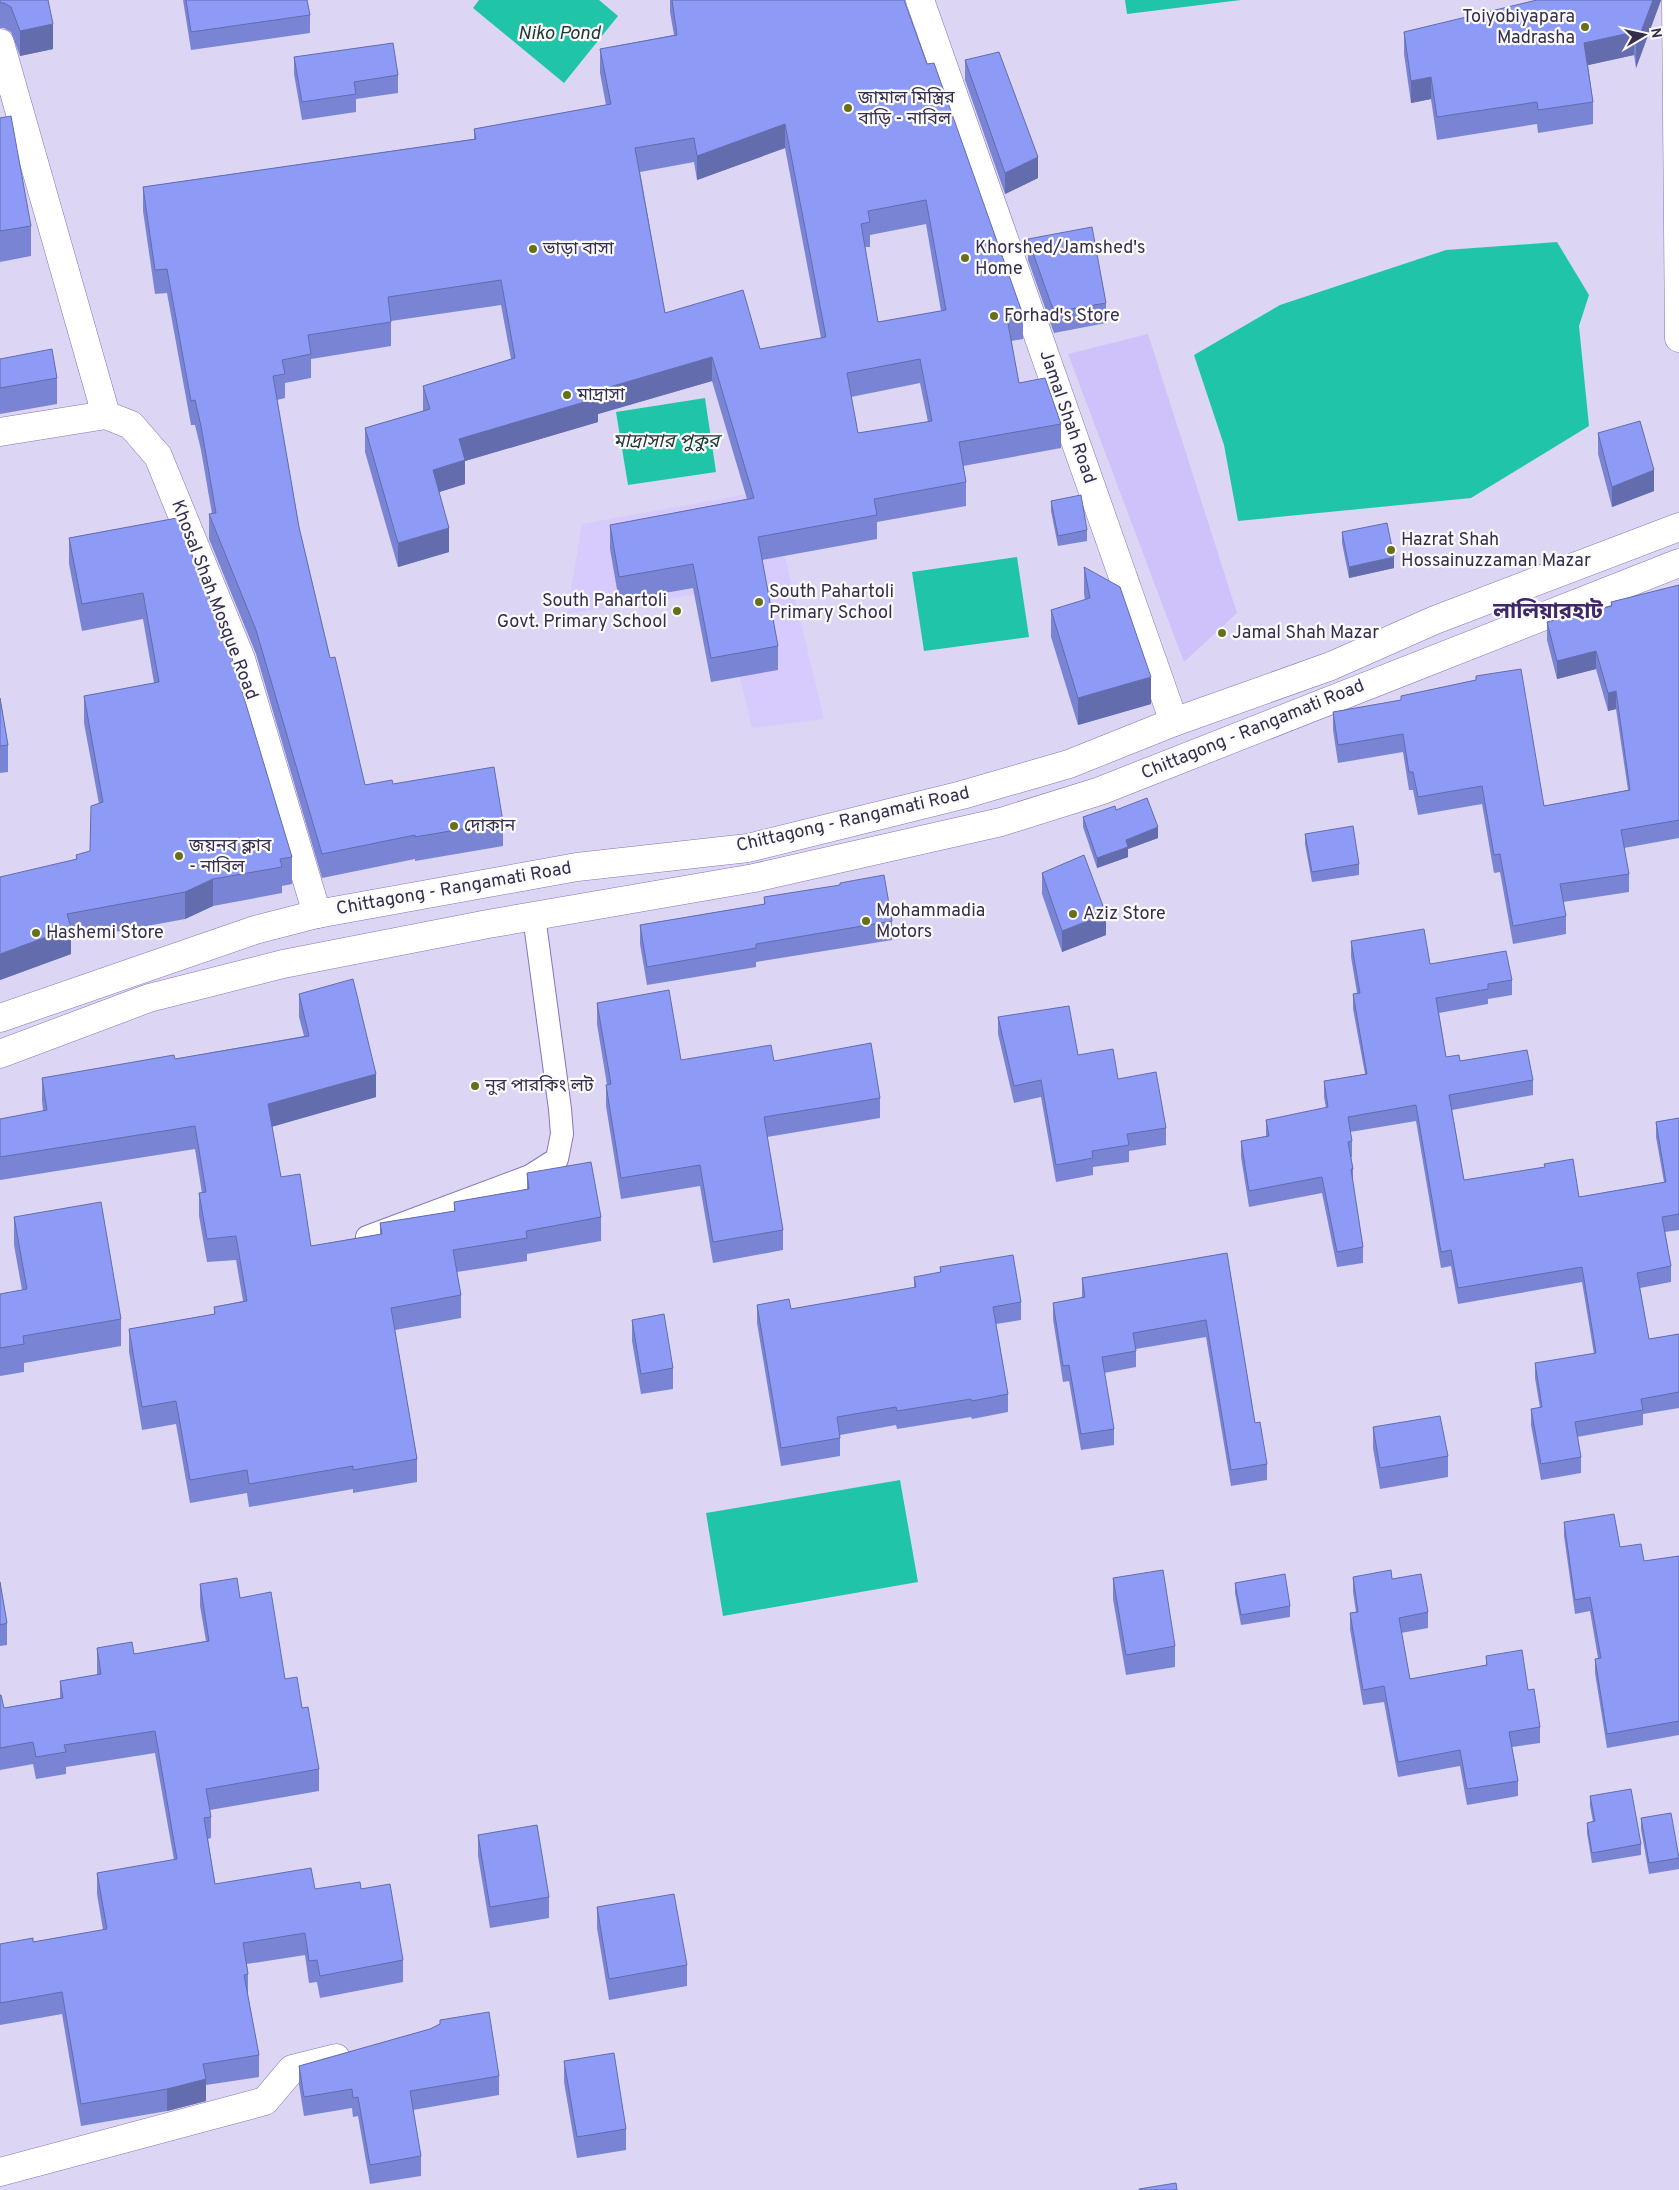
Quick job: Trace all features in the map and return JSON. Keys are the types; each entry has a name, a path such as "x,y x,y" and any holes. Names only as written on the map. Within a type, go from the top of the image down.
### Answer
{"main road":[{"name":"Jamal Shah Road","path":"920,0 1174,722"},
{"path":"1676,0 1679,338"},
{"path":"0,43 106,415"},
{"name":"Khosal Shah Mosque Road","path":"0,432 106,415 132,424 158,456 241,659 318,914"},
{"name":"Chittagong - Rangamati Road","path":"0,1018 255,930 318,914 577,867 748,848 962,795 1069,764 1174,722 1331,666 1435,620 1679,527"},
{"name":"Chittagong - Rangamati Road","path":"0,1054 149,998 282,964 534,916 754,878 1000,822 1100,792 1679,562"},
{"path":"0,2172 265,2101 292,2069 359,2052"}],"lane":[{"path":"367,1237 530,1176 557,1159 562,1134 560,1109 534,916"}],"shaded area":[{"path":"1148,334 1237,613 1184,662 1068,354"},
{"name":"South Pahartoli Primary School","path":"769,490 824,719 752,728 719,591 567,614 582,524"}],"water":[{"name":"Niko Pond","path":"479,0 599,0 618,16 564,83 473,8"},
{"path":"1125,0 1241,0 1127,14"},
{"path":"1557,242 1589,295 1579,326 1589,426 1471,498 1238,521 1224,445 1194,355 1280,305 1446,250"},
{"name":"মাদ্রাসার পুকুর","path":"705,398 716,472 628,485 616,412"},
{"path":"1017,557 1029,637 924,651 912,572"},
{"path":"900,1480 918,1582 723,1616 706,1513"}],"building":[{"path":"0,0 48,0 53,24 20,31 11,7 0,3"},
{"path":"186,0 307,0 310,15 191,32"},
{"path":"672,0 904,0 927,64 934,63 1023,315 1007,318 1019,383 1045,378 1061,424 959,442 966,482 874,499 877,515 758,537 778,646 711,658 693,564 619,577 610,525 754,498 712,357 596,391 598,398 459,439 465,460 433,470 449,528 398,543 365,428 430,409 423,386 515,358 501,280 388,297 391,322 308,335 311,354 282,360 285,374 273,376 299,527 330,658 335,657 365,785 392,780 393,784 494,767 503,822 415,837 415,835 322,854 256,630 209,514 216,513 201,426 195,400 191,401 167,269 155,270 143,187 476,139 474,129 611,104 600,49 677,35","holes":["785,124 826,337 760,349 743,290 665,313 635,148 694,138 697,156","926,200 946,310 878,322 861,224 870,222 868,211","920,359 932,421 858,433 847,373"]},
{"path":"1537,0 1653,0 1636,45 1634,32 1584,43 1593,102 1538,110 1537,102 1437,117 1431,77 1411,81 1404,32"},
{"path":"393,43 398,75 354,82 356,94 302,102 294,57"},
{"path":"999,52 1038,157 1005,173 965,60"},
{"path":"11,116 31,226 0,231 0,118"},
{"path":"1092,227 1106,303 1054,312 1028,239"},
{"path":"52,349 57,378 0,388 0,359"},
{"path":"1640,421 1654,470 1612,487 1598,433"},
{"path":"1081,495 1087,530 1058,536 1051,501"},
{"path":"177,518 226,638 292,857 280,859 282,867 213,879 185,892 67,914 71,928 0,954 0,877 77,859 76,855 90,851 91,806 103,802 84,696 159,682 143,593 82,604 69,538"},
{"path":"1387,523 1394,557 1349,567 1342,532"},
{"path":"1084,567 1120,587 1151,677 1078,698 1051,610 1090,598"},
{"path":"1679,585 1679,820 1621,830 1629,874 1560,884 1566,916 1513,926 1500,854 1494,855 1482,786 1418,797 1413,772 1409,772 1403,734 1338,745 1333,712 1401,700 1401,696 1476,680 1476,676 1521,669 1544,806 1630,790 1616,691 1608,693 1596,651 1557,661 1547,622 1612,606 1611,602"},
{"path":"0,698 8,745 0,746"},
{"path":"1147,798 1158,827 1126,840 1128,847 1097,858 1083,817 1115,806 1116,810"},
{"path":"1353,826 1359,864 1312,872 1305,834"},
{"path":"1084,855 1106,914 1062,931 1042,873"},
{"path":"884,875 892,921 756,944 756,948 647,967 640,925 765,904 764,897 840,885 840,883"},
{"path":"1424,929 1430,964 1506,951 1512,980 1488,984 1488,989 1436,998 1446,1057 1459,1055 1460,1061 1527,1050 1533,1080 1449,1095 1464,1180 1545,1167 1544,1164 1573,1159 1579,1197 1666,1182 1656,1122 1679,1118 1679,1214 1662,1217 1671,1266 1637,1273 1649,1339 1679,1334 1679,1392 1641,1399 1643,1410 1575,1422 1581,1457 1541,1464 1531,1409 1542,1407 1535,1363 1596,1353 1582,1267 1458,1288 1451,1250 1441,1252 1416,1105 1348,1117 1352,1141 1348,1142 1353,1169 1351,1169 1363,1247 1337,1252 1322,1177 1249,1191 1241,1141 1269,1136 1266,1120 1328,1107 1324,1081 1367,1074 1353,994 1360,993 1351,941"},
{"path":"353,979 376,1074 268,1104 281,1177 300,1174 311,1246 382,1234 380,1223 455,1211 454,1202 529,1189 527,1173 591,1162 601,1217 526,1231 527,1238 453,1250 461,1295 391,1308 417,1459 353,1470 353,1466 249,1484 247,1470 190,1480 176,1401 142,1407 129,1329 215,1314 214,1307 247,1301 236,1236 207,1239 199,1193 206,1192 195,1126 0,1157 0,1119 47,1110 42,1078 174,1055 175,1059 309,1036 299,994"},
{"path":"669,990 681,1060 771,1045 774,1061 871,1043 880,1098 764,1117 783,1230 713,1242 700,1165 621,1178 606,1085 611,1084 597,1003"},
{"path":"1069,1006 1078,1055 1113,1049 1118,1079 1156,1072 1166,1128 1127,1134 1129,1145 1092,1151 1093,1158 1056,1165 1041,1080 1014,1086 998,1017"},
{"path":"101,1202 121,1319 23,1336 24,1344 0,1348 0,1294 27,1289 14,1217"},
{"path":"1227,1253 1255,1423 1260,1422 1267,1464 1231,1470 1206,1320 1133,1333 1136,1351 1102,1357 1114,1429 1081,1434 1069,1365 1063,1366 1053,1303 1085,1297 1082,1278"},
{"path":"1013,1255 1021,1302 993,1307 1008,1394 972,1401 971,1399 897,1411 896,1407 837,1417 840,1438 781,1448 757,1305 789,1299 791,1309 916,1287 914,1277 941,1272 940,1267"},
{"path":"664,1314 673,1368 641,1374 632,1320"},
{"path":"1440,1416 1448,1456 1380,1468 1373,1427"},
{"path":"1614,1514 1620,1547 1641,1544 1644,1561 1679,1556 1679,1721 1607,1734 1595,1659 1601,1658 1590,1597 1575,1600 1564,1522"},
{"path":"1163,1570 1175,1646 1126,1655 1113,1578"},
{"path":"1391,1570 1392,1579 1421,1574 1428,1612 1399,1618 1410,1679 1487,1665 1486,1656 1522,1650 1528,1690 1534,1689 1540,1727 1509,1732 1518,1781 1467,1789 1460,1750 1398,1762 1384,1686 1363,1690 1350,1613 1358,1612 1353,1577"},
{"path":"1285,1574 1290,1606 1241,1615 1235,1583"},
{"path":"237,1578 240,1598 271,1592 285,1679 297,1677 302,1708 308,1707 319,1769 206,1789 211,1817 204,1818 215,1884 311,1868 315,1889 360,1882 361,1889 390,1884 403,1960 320,1976 317,1960 309,1961 305,1933 243,1943 248,1974 244,1975 259,2055 203,2064 206,2079 167,2089 81,2104 62,1992 0,2003 0,1944 33,1938 33,1942 107,1929 97,1873 177,1859 155,1731 64,1745 66,1752 36,1757 33,1742 0,1748 0,1695 4,1708 63,1698 60,1681 101,1674 97,1648 132,1642 134,1654 209,1641 200,1584"},
{"path":"0,1582 7,1623 0,1625"},
{"path":"1631,1789 1641,1844 1592,1853 1587,1823 1595,1821 1590,1796"},
{"path":"1671,1813 1679,1858 1649,1863 1641,1818"},
{"path":"537,1825 549,1897 490,1907 478,1835"},
{"path":"674,1894 687,1965 609,1979 597,1907"},
{"path":"489,2012 499,2076 410,2091 421,2156 370,2165 358,2097 353,2098 352,2089 304,2097 299,2066 430,2029 440,2024 440,2020"},
{"path":"614,2053 626,2129 577,2137 564,2061"},
{"path":"1176,2183 1177,2190 1139,2190 1139,2189"}],"place":[{"name":"Toiyobiyapara Madrasha","path":"1585,27"},
{"name":"জামাল মিস্ত্রির বাড়ি - নাবিল","path":"848,108"},
{"name":"ভাড়া বাসা","path":"533,249"},
{"name":"Khorshed/Jamshed's Home","path":"965,258"},
{"name":"Forhad's Store","path":"994,316"},
{"name":"মাদ্রাসা","path":"567,395"},
{"name":"Hazrat Shah Hossainuzzaman Mazar","path":"1391,550"},
{"name":"South Pahartoli Primary School","path":"759,602"},
{"name":"South Pahartoli Govt. Primary School","path":"677,611"},
{"name":"Jamal Shah Mazar","path":"1222,633"},
{"name":"দোকান","path":"454,826"},
{"name":"জয়নব ক্লাব - নাবিল","path":"179,856"},
{"name":"Aziz Store","path":"1073,914"},
{"name":"Mohammadia Motors","path":"866,921"},
{"name":"Hashemi Store","path":"36,933"},
{"name":"নুর পারকিং লট","path":"475,1086"}],"district":[{"name":"লালিয়ারহাট","path":"1548,612"}]}
